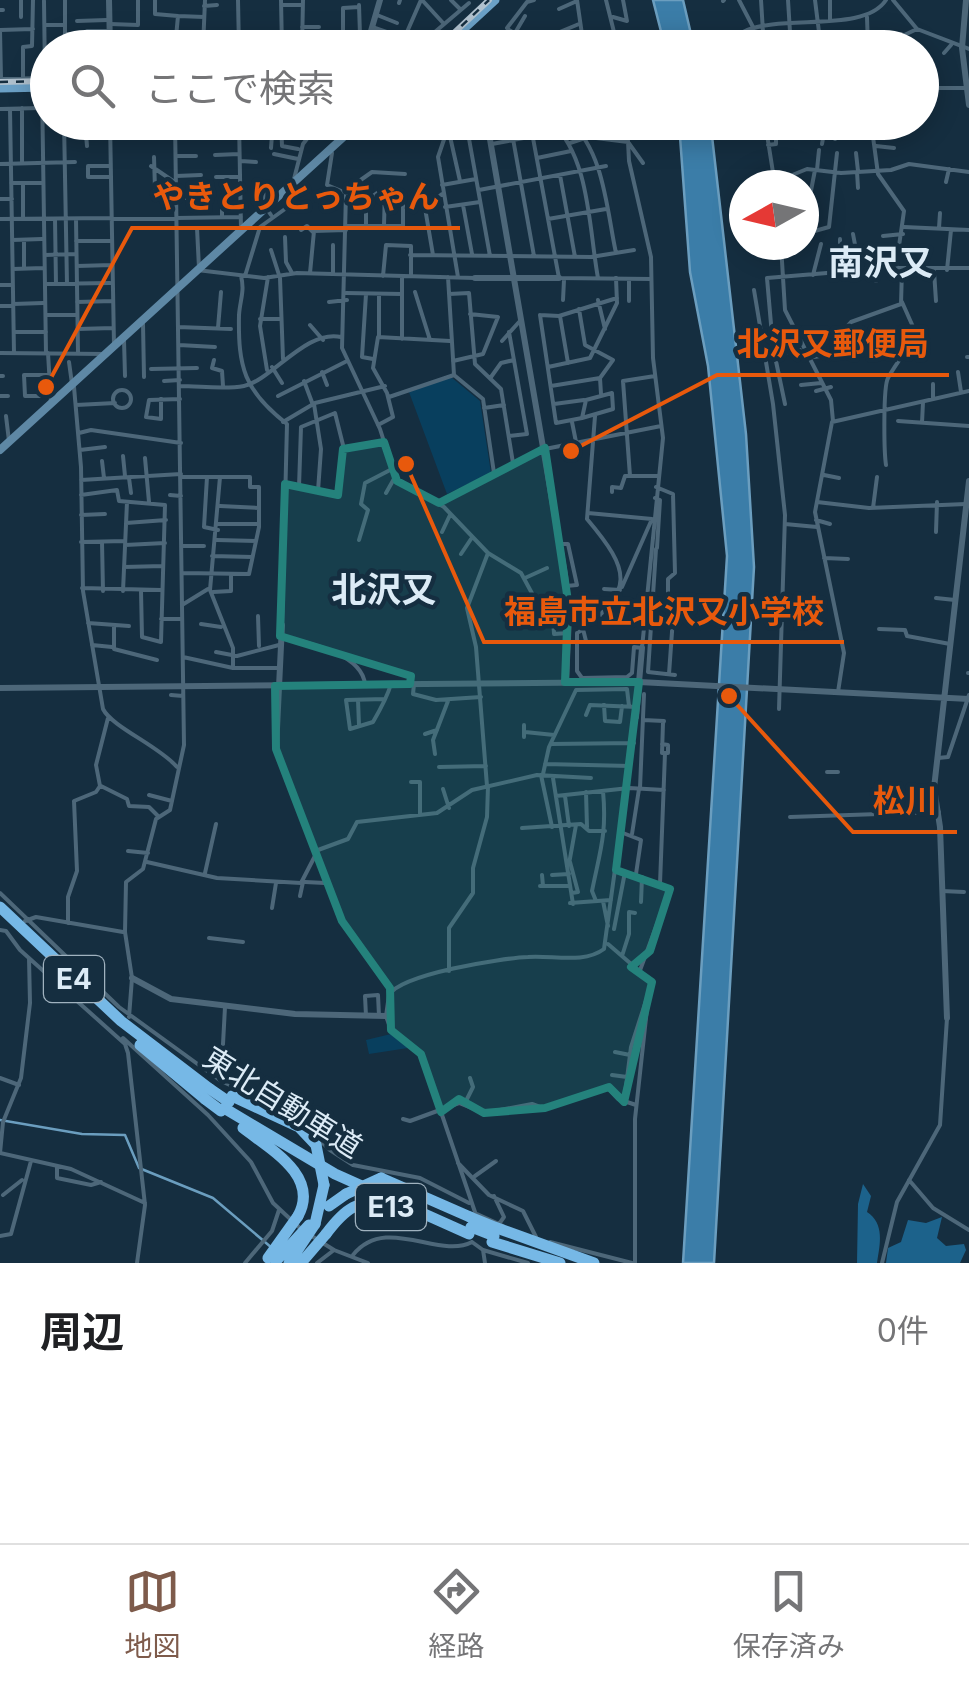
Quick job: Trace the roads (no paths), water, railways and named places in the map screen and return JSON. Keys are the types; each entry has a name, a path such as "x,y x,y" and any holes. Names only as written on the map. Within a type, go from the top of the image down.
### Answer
{"highway":[{"name":"E4","path":"0,907 146,1045"},
{"name":"E4","path":"0,917 146,1045"},
{"name":"E13","path":"146,1045 211,1090 295,1172 304,1193 298,1216 271,1257"},
{"name":"E13","path":"211,1090 224,1103 299,1127 316,1145 324,1185 312,1223 271,1257"},
{"name":"東北自動車道","path":"224,1103 343,1171 471,1228"},
{"name":"E13","path":"329,1206 381,1178 471,1228"},
{"name":"E13","path":"302,1263 347,1209 367,1202 594,1263"},
{"path":"493,1236 560,1263"},
{"path":"493,1236 586,1263"}],"main road":[{"path":"465,30 495,0"},
{"path":"0,88 30,85"},
{"path":"0,450 50,399 242,229 268,211 341,140"}],"street":[{"path":"21,0 21,17"},
{"path":"30,80 1,79 0,30 33,29 33,0"},
{"path":"64,0 65,30"},
{"path":"110,0 110,30"},
{"path":"77,20 138,25 138,0"},
{"path":"156,0 155,14 204,17"},
{"path":"238,0 238,30"},
{"path":"369,30 380,0"},
{"path":"405,30 422,0 444,24"},
{"path":"452,0 460,10"},
{"path":"510,30 507,27 518,12 534,0"},
{"path":"606,0 615,30"},
{"path":"613,17 627,22 623,0"},
{"path":"739,0 752,28"},
{"path":"761,0 764,30"},
{"path":"788,0 790,30"},
{"path":"815,0 819,30"},
{"path":"830,0 830,20"},
{"path":"748,30 764,23 867,16 886,0"},
{"path":"893,0 917,29"},
{"path":"966,0 969,104"},
{"path":"44,1 44,30"},
{"path":"559,9 577,1 581,30"},
{"path":"282,30 281,3 302,2 302,27 318,27"},
{"path":"204,30 204,3 217,5"},
{"path":"437,30 469,3"},
{"path":"344,30 343,8 359,6 366,30"},
{"path":"866,8 868,30"},
{"path":"736,16 745,11"},
{"path":"580,16 592,14"},
{"path":"176,30 178,16"},
{"path":"377,16 396,22"},
{"path":"515,30 525,16"},
{"path":"564,30 580,23"},
{"path":"44,25 65,25"},
{"path":"91,30 110,25"},
{"path":"939,39 966,49"},
{"path":"944,53 952,45"},
{"path":"23,79 23,47 30,46"},
{"path":"939,88 968,85"},
{"path":"22,108 22,163"},
{"path":"0,109 30,108"},
{"path":"10,109 14,352"},
{"path":"0,136 11,136"},
{"path":"44,140 50,399 25,396 24,376 48,375"},
{"path":"64,140 67,284"},
{"path":"87,140 87,146"},
{"path":"110,140 114,345"},
{"path":"129,1016 132,978 125,932 126,882 146,862 158,816 170,810 179,769 183,657 175,140"},
{"path":"239,140 242,229"},
{"path":"272,140 272,151 298,159"},
{"path":"281,140 282,146 301,150"},
{"path":"308,140 298,159 285,210 263,224 255,236 243,276 245,294 240,307 238,358 248,384 287,424 286,574 276,668 276,749 346,931 391,990"},
{"path":"338,140 327,185 345,191"},
{"path":"446,140 438,157 458,277"},
{"path":"452,140 460,182"},
{"path":"469,140 490,256"},
{"path":"491,140 545,448 576,670 582,678 627,677 632,673 634,647 642,648"},
{"path":"492,144 513,140 534,256"},
{"path":"533,140 564,300"},
{"path":"567,140 578,172 598,278"},
{"path":"569,144 580,140"},
{"path":"586,140 597,168 616,253"},
{"path":"606,140 628,142 643,163"},
{"path":"767,140 773,170"},
{"path":"768,144 779,144 778,140"},
{"path":"803,170 816,170 823,140"},
{"path":"875,140 878,170 904,211 899,269 902,302 914,328 902,362 887,379 883,437 886,465"},
{"path":"604,706 606,721 620,722 639,682 661,426 651,279 628,142"},
{"path":"876,146 894,148"},
{"path":"536,158 572,151"},
{"path":"819,230 829,227 837,153"},
{"path":"856,153 858,188"},
{"path":"215,155 256,162"},
{"path":"176,156 196,156"},
{"path":"154,158 155,190"},
{"path":"958,170 959,160"},
{"path":"0,164 76,162"},
{"path":"819,170 878,170 909,164 969,172"},
{"path":"110,166 88,166 88,177 111,176"},
{"path":"478,190 606,166"},
{"path":"153,168 176,183"},
{"path":"946,182 948,169"},
{"path":"345,191 374,172 405,174"},
{"path":"176,176 200,175"},
{"path":"560,175 575,257"},
{"path":"216,177 240,177"},
{"path":"442,185 476,179"},
{"path":"12,183 44,183"},
{"path":"23,183 23,219"},
{"path":"264,187 268,211"},
{"path":"100,189 111,189"},
{"path":"384,225 385,190"},
{"path":"313,232 366,225 402,226 403,202 385,190"},
{"path":"366,225 366,200 385,190"},
{"path":"345,191 346,300 342,337 347,361 378,425 396,477 438,503 493,562 524,578 534,598 569,614 600,616"},
{"path":"433,255 425,208 443,193"},
{"path":"176,198 196,198"},
{"path":"222,198 222,217"},
{"path":"0,199 12,199"},
{"path":"445,207 480,202"},
{"path":"463,204 472,255"},
{"path":"548,220 606,209"},
{"path":"939,228 940,213"},
{"path":"0,219 240,217"},
{"path":"76,218 78,352"},
{"path":"56,219 56,284"},
{"path":"301,230 307,226 313,232 310,273"},
{"path":"904,227 969,230"},
{"path":"197,228 198,269 243,276 310,273 651,279"},
{"path":"947,270 951,229"},
{"path":"853,234 860,271"},
{"path":"883,236 903,234"},
{"path":"285,237 286,262 292,273"},
{"path":"12,240 44,239"},
{"path":"24,240 24,268"},
{"path":"840,240 840,274"},
{"path":"76,241 112,241"},
{"path":"814,275 821,244"},
{"path":"382,276 386,245 411,246 413,276"},
{"path":"333,246 333,274"},
{"path":"271,250 280,275 282,359"},
{"path":"410,255 594,257 634,250"},
{"path":"44,254 76,254"},
{"path":"780,260 785,310 806,358 826,386 833,421 816,524 844,653 845,670 838,692"},
{"path":"77,266 112,265"},
{"path":"0,266 45,268"},
{"path":"785,404 774,355 767,278 876,269 969,268"},
{"path":"876,269 876,281"},
{"path":"934,271 936,302"},
{"path":"402,276 402,339"},
{"path":"268,277 260,318 260,346 269,368 282,382"},
{"path":"448,277 454,375 482,399 494,473"},
{"path":"188,278 189,292"},
{"path":"548,366 586,360 594,350 615,308 616,278"},
{"path":"630,278 630,301"},
{"path":"45,284 112,283"},
{"path":"0,285 13,285"},
{"path":"754,290 785,524 779,709"},
{"path":"218,328 221,292"},
{"path":"415,292 430,340"},
{"path":"346,293 402,294"},
{"path":"366,294 362,357 373,359"},
{"path":"378,425 393,418 385,386 374,372 379,294"},
{"path":"449,294 469,294 474,359 499,384 513,464"},
{"path":"617,298 598,300 560,316 539,315 556,423 613,409 635,408"},
{"path":"212,300 220,300"},
{"path":"328,302 346,300"},
{"path":"598,300 604,329"},
{"path":"77,302 113,301"},
{"path":"840,334 851,322 902,302"},
{"path":"0,306 46,303"},
{"path":"615,308 625,313"},
{"path":"579,309 586,345 612,360 600,378 601,394"},
{"path":"453,361 484,354 498,317 470,314"},
{"path":"46,315 78,315"},
{"path":"560,316 568,363"},
{"path":"260,318 279,320"},
{"path":"142,319 144,376"},
{"path":"502,340 524,321"},
{"path":"310,325 323,340"},
{"path":"178,327 231,329"},
{"path":"78,329 113,328"},
{"path":"13,332 46,332"},
{"path":"509,436 528,434 510,332"},
{"path":"124,336 125,376"},
{"path":"164,381 248,384 300,350 342,337"},
{"path":"379,337 452,341"},
{"path":"302,340 307,347"},
{"path":"170,348 215,347"},
{"path":"765,357 802,349"},
{"path":"300,350 304,358"},
{"path":"0,353 105,354"},
{"path":"806,358 827,356"},
{"path":"214,360 212,368 222,372 224,386"},
{"path":"328,360 332,368"},
{"path":"492,376 501,363 514,360"},
{"path":"278,396 347,361"},
{"path":"68,923 68,897 77,872 74,800 96,792 100,786 96,766 108,718 82,588 80,450 69,362"},
{"path":"151,369 196,368"},
{"path":"322,372 328,385"},
{"path":"958,372 960,392"},
{"path":"389,397 454,375"},
{"path":"630,476 623,381 655,376"},
{"path":"551,386 600,378"},
{"path":"304,380 318,419 318,491"},
{"path":"933,384 933,398"},
{"path":"802,385 826,386"},
{"path":"283,422 313,404 385,386"},
{"path":"816,391 826,386"},
{"path":"130,389 124,411 116,410 116,403 116,390 130,389"},
{"path":"833,421 969,390"},
{"path":"554,404 612,393 613,409"},
{"path":"0,396 8,396"},
{"path":"161,399 160,419 146,417 149,400 161,399 180,399"},
{"path":"582,418 586,400"},
{"path":"922,423 923,401"},
{"path":"76,405 116,403"},
{"path":"484,408 504,406"},
{"path":"285,484 299,487 318,491 337,494 343,449 336,413 301,427 299,487"},
{"path":"6,416 9,441"},
{"path":"594,416 588,520 614,558 620,590"},
{"path":"572,420 576,442"},
{"path":"898,421 969,426"},
{"path":"438,503 545,448 661,426"},
{"path":"79,433 91,430 180,443"},
{"path":"343,449 384,442"},
{"path":"80,450 105,447"},
{"path":"123,456 131,493"},
{"path":"146,458 149,502"},
{"path":"102,461 104,478"},
{"path":"359,540 368,510 360,504 366,483 392,469"},
{"path":"81,480 147,474 250,476 250,487 259,486 259,524 249,574 182,574"},
{"path":"824,475 839,478"},
{"path":"612,492 612,486 621,488 623,477 658,476"},
{"path":"207,477 204,526 259,524"},
{"path":"220,477 211,590 234,656 233,668"},
{"path":"386,492 396,477"},
{"path":"874,508 877,477"},
{"path":"882,1263 898,1202 940,1125 947,1018 939,812 934,788 969,481"},
{"path":"656,487 672,494 675,574 668,579 668,604"},
{"path":"81,495 117,490 119,502 165,505 161,642 142,638 141,591"},
{"path":"170,495 181,496"},
{"path":"617,601 645,602 653,603 674,604 672,674 648,672 653,603 656,549 660,518 660,500 655,498"},
{"path":"124,591 126,502"},
{"path":"817,502 874,508 937,502 966,504"},
{"path":"936,532 937,502"},
{"path":"220,506 259,508"},
{"path":"81,515 105,512 105,524"},
{"path":"588,513 652,518"},
{"path":"442,532 450,515"},
{"path":"660,518 674,517"},
{"path":"530,612 552,617 554,634 572,634 600,616 617,601 652,518"},
{"path":"126,523 167,520"},
{"path":"785,524 830,524"},
{"path":"462,554 471,539"},
{"path":"216,540 256,541"},
{"path":"81,542 204,546"},
{"path":"102,542 103,591"},
{"path":"649,553 656,549"},
{"path":"449,972 449,928 472,892 472,868 488,812 480,683 467,608 488,553"},
{"path":"212,556 253,558"},
{"path":"824,558 848,559"},
{"path":"124,568 163,566"},
{"path":"524,578 547,568"},
{"path":"182,606 211,590 231,591 231,574"},
{"path":"82,588 161,590"},
{"path":"604,589 620,590"},
{"path":"936,598 956,600"},
{"path":"258,616 259,647"},
{"path":"161,619 182,619"},
{"path":"88,622 129,626"},
{"path":"112,647 114,624"},
{"path":"201,624 224,628"},
{"path":"583,629 586,641"},
{"path":"878,629 905,630 907,636 950,644"},
{"path":"566,682 572,634"},
{"path":"216,652 234,656 280,641 331,650 361,671 365,684"},
{"path":"92,645 157,660"},
{"path":"183,657 233,668 276,668"},
{"path":"0,688 183,691 365,684 639,682 969,698 948,757 937,758"},
{"path":"385,700 346,700 350,730 373,722 385,700 391,684"},
{"path":"414,684 414,696 448,700 481,697"},
{"path":"552,827 542,775 551,744 576,690 627,689 630,706 640,719 640,788 632,834"},
{"path":"170,695 183,691"},
{"path":"612,930 616,870 644,694"},
{"path":"358,700 359,727"},
{"path":"435,754 437,730 448,700"},
{"path":"586,716 590,705 630,706"},
{"path":"108,718 159,748 179,769"},
{"path":"640,719 664,721 660,884"},
{"path":"524,725 524,735 556,736"},
{"path":"425,734 437,730"},
{"path":"551,744 634,743"},
{"path":"545,764 632,766"},
{"path":"439,767 486,766"},
{"path":"827,772 838,772"},
{"path":"300,896 321,848 348,839 358,822 449,808 472,790 542,775 590,778"},
{"path":"553,778 565,827"},
{"path":"411,782 420,782 420,815"},
{"path":"100,786 126,799 128,806 149,807 158,816"},
{"path":"556,796 629,788 664,790"},
{"path":"444,789 449,808"},
{"path":"596,901 592,891 596,868 603,862 603,790"},
{"path":"410,792 420,792"},
{"path":"586,792 587,829"},
{"path":"149,795 172,801"},
{"path":"565,795 572,904 612,900"},
{"path":"588,804 604,802"},
{"path":"790,818 939,812"},
{"path":"204,875 216,824"},
{"path":"522,828 576,825 605,831"},
{"path":"569,864 576,825"},
{"path":"622,832 641,840 636,874"},
{"path":"128,851 148,852"},
{"path":"146,862 204,875 327,883"},
{"path":"569,864 576,870 578,892 572,893"},
{"path":"616,870 636,874 670,890 639,973"},
{"path":"382,1016 391,990 404,982 525,957 592,956 608,944 626,872"},
{"path":"552,875 569,874"},
{"path":"542,875 542,886 571,886"},
{"path":"640,902 642,878"},
{"path":"272,908 276,880"},
{"path":"942,892 964,892"},
{"path":"0,894 24,922 211,1090"},
{"path":"603,899 612,930"},
{"path":"622,956 629,934 629,912 635,913"},
{"path":"24,922 36,917 125,932"},
{"path":"5,930 29,958 124,1041 224,1103 292,1113 330,1150 353,1165 420,1178 463,1204 470,1202"},
{"path":"210,938 242,942"},
{"path":"493,1236 536,1237 633,1263 636,1105 652,982 608,944"},
{"path":"29,958 30,1003 19,1085 4,1119 0,1153 57,1166 145,1204"},
{"path":"132,978 164,997 225,1006 382,1016"},
{"path":"353,1255 366,1244 384,1239 416,1238 457,1247 471,1228 470,1202 422,1056 396,1037 382,1016 378,995 365,996 366,1016"},
{"path":"211,1090 225,1006"},
{"path":"624,1102 630,1054 647,1010"},
{"path":"124,1041 145,1204 136,1263"},
{"path":"615,1052 630,1054"},
{"path":"612,1074 628,1077"},
{"path":"0,1078 19,1085"},
{"path":"403,1119 464,1104 473,1087 470,1078"},
{"path":"464,1104 484,1113 532,1104 545,1108 607,1087 624,1102 636,1105"},
{"path":"224,1103 279,1210 334,1250 368,1263"},
{"path":"0,1236 10,1234 31,1160"},
{"path":"475,1176 496,1161"},
{"path":"458,1163 494,1196 504,1217 485,1263"},
{"path":"57,1166 55,1176 61,1179 91,1185 101,1182"},
{"path":"3,1196 24,1180"},
{"path":"909,1180 933,1208 969,1230"},
{"path":"494,1196 523,1211 536,1237"},
{"path":"245,1263 271,1257 279,1210"},
{"path":"471,1228 493,1236 528,1263"},
{"path":"318,1262 334,1250"}],"waterway":[{"path":"0,1120 82,1134 125,1135 139,1168 213,1198 272,1248"}],"railway":[{"path":"457,30 489,0"},
{"path":"0,82 30,81"}],"place":[{"name":"やきとりとっちゃん","path":"46,387"},
{"name":"北沢又郵便局","path":"571,451"},
{"name":"福島市立北沢又小学校","path":"406,464"},
{"name":"松川","path":"729,696"}],"district":[{"name":"南沢又","path":"881,262"},
{"name":"北沢又","path":"384,589"}]}
